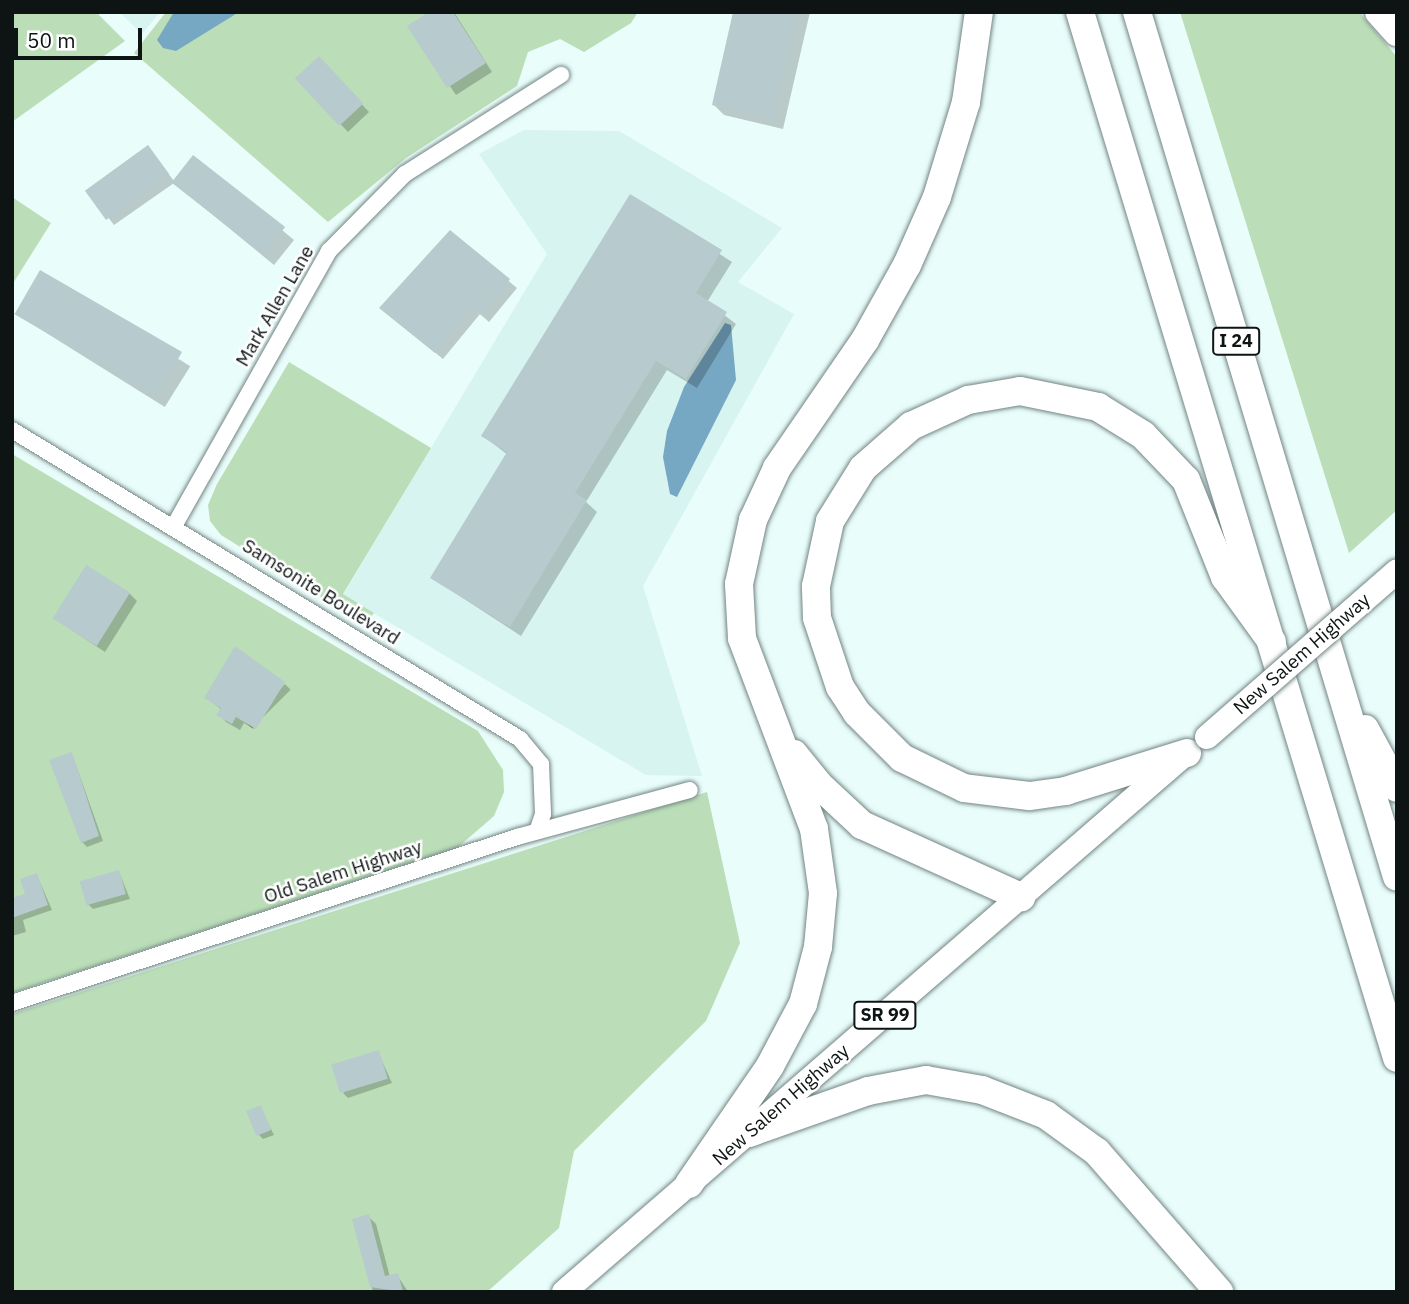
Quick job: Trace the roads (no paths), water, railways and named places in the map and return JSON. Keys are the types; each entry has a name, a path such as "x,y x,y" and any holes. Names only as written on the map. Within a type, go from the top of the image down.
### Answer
{"highway":[{"path":"689,1184 770,1066 803,1004 818,947 823,893 814,830 742,638 739,584 753,520 777,468 865,340 907,265 937,197 966,102 979,12"},
{"name":"I 24","path":"1080,12 1397,1058"},
{"name":"I 24","path":"1136,12 1397,877"},
{"path":"1380,12 1397,32"},
{"path":"1197,745 1066,791 1029,796 964,788 902,758 857,713 840,687 817,618 816,586 830,521 863,468 911,426 968,400 1020,391 1045,393 1098,407 1143,435 1186,480 1225,578 1272,642"},
{"path":"1334,670 1397,789"},
{"path":"775,729 818,785 862,825 1021,897"},
{"path":"749,1133 868,1091 926,1080 982,1090 1046,1115 1097,1152 1219,1292"}],"main road":[{"name":"New Salem Highway","path":"564,1292 1397,571"}],"street":[{"name":"Mark Allen Lane","path":"174,526 329,251 405,173 561,75"},
{"name":"Samsonite Boulevard","path":"12,430 174,526 520,739 541,764 543,814 537,831"},
{"name":"Old Salem Highway","path":"12,1003 537,831 690,790"}],"water":[{"path":"174,12 239,12 176,51 163,48 157,40"},
{"path":"725,323 731,325 736,380 677,497 670,494 663,457 667,431 684,387"}]}
